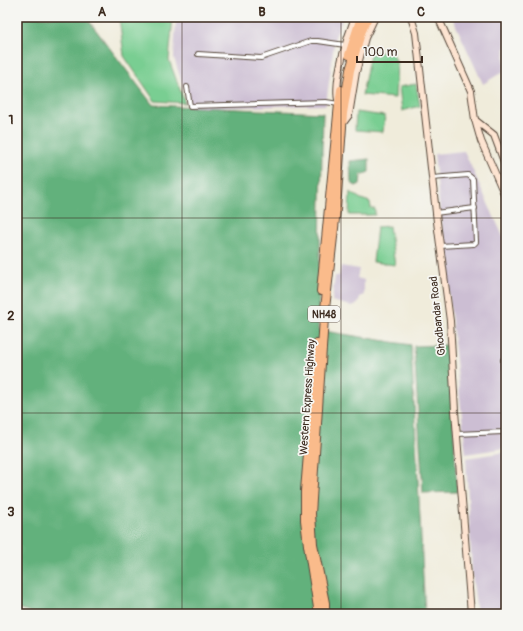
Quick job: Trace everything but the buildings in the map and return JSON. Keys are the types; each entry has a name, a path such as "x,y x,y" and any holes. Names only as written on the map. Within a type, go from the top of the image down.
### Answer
{"highway":[{"name":"Western Express Highway","path":"325,614 325,603 313,544 311,514 324,318 336,210 339,104 352,45 361,17"},
{"name":"Western Express Highway","path":"319,614 305,520 305,491 320,308 338,141 343,124 345,96 350,70 361,33 368,17"}],"street":[{"path":"187,87 190,106 326,102 339,104 336,92 345,45 355,17"},
{"path":"343,124 349,115 356,72 365,38 375,17"},
{"name":"Ghodbandar Road","path":"411,17 416,33 436,213 450,321 471,614"},
{"path":"438,17 471,91 475,120 481,141 506,198"},
{"path":"198,54 255,58 266,57 310,41 345,45"},
{"path":"475,120 494,135 506,167"},
{"path":"432,178 468,175 473,179 476,242 474,244 440,246"},
{"path":"436,213 475,208"},
{"path":"503,360 506,408"},
{"path":"457,434 503,432 506,428"}],"shaded area":[{"path":"176,17 343,17 335,37 326,105 190,108 174,58"},
{"path":"452,17 506,17 504,71 483,84"},
{"path":"464,151 506,243 506,448 466,454 434,154"},
{"path":"341,266 359,269 357,278 364,280 364,295 360,297 358,304 351,306 332,301 335,276 339,276"},
{"path":"506,452 506,614 477,614 472,573 466,458"}],"green space":[{"path":"17,17 86,17 153,105 323,113 318,330 411,345 425,614 37,614 17,608"},
{"path":"119,17 173,17 169,60 185,103 155,101 124,56"},
{"path":"392,51 397,64 395,98 362,95 370,54"},
{"path":"416,84 420,106 402,111 399,87"},
{"path":"356,112 385,116 383,132 355,130"},
{"path":"369,159 369,172 361,175 360,184 356,186 351,183 350,161"},
{"path":"350,192 361,199 370,202 371,208 375,209 375,215 349,215"},
{"path":"389,226 395,265 373,262 377,227"},
{"path":"449,345 457,492 423,493 414,346"}]}
